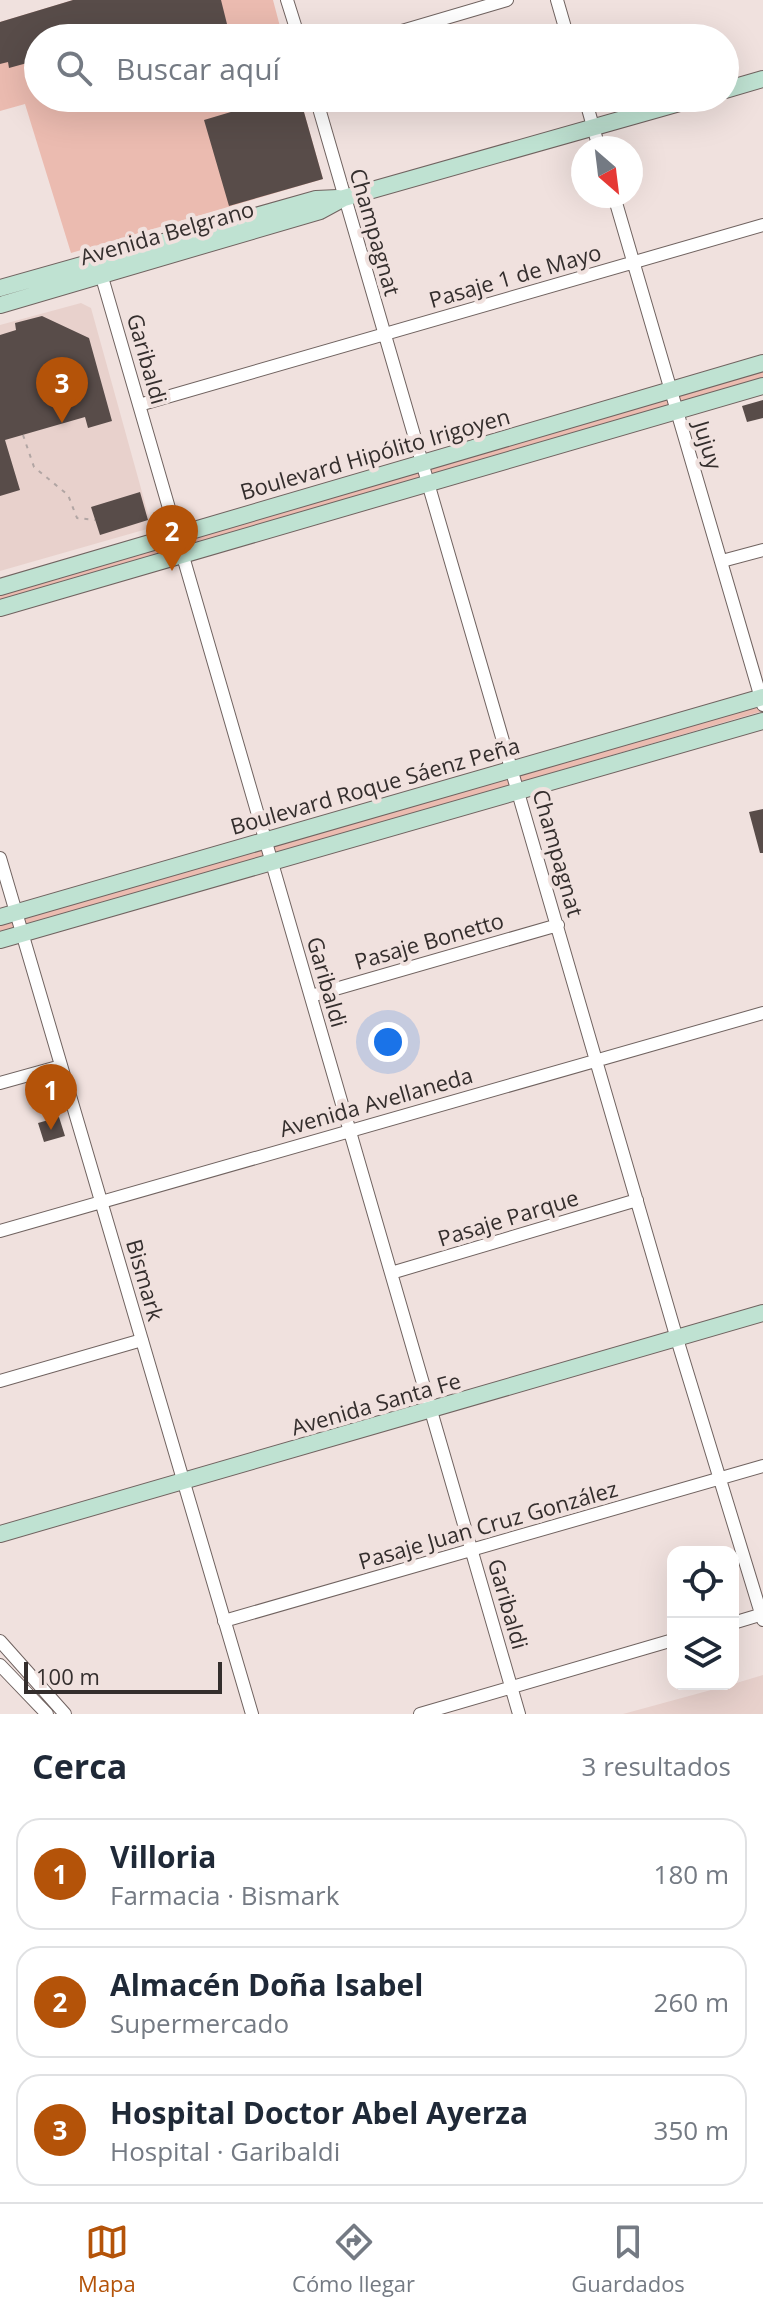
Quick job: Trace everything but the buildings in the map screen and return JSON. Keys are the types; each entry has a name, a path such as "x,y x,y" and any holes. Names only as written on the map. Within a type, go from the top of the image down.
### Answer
{"street":[{"path":"287,0 295,24"},
{"path":"426,24 507,0"},
{"path":"557,0 564,24"},
{"path":"739,86 763,79"},
{"name":"Champagnat","path":"320,112 677,1339 763,1616"},
{"path":"589,112 595,136"},
{"name":"Avenida Belgrano","path":"0,288 99,268 320,211 344,198 648,112"},
{"name":"Jujuy","path":"618,208 762,700"},
{"name":"Pasaje 1 de Mayo","path":"139,405 763,225"},
{"name":"Avenida Belgrano","path":"0,305 99,268"},
{"name":"Garibaldi","path":"99,268 519,1714"},
{"name":"Boulevard Hipólito Irigoyen","path":"0,587 763,363"},
{"name":"Boulevard Hipólito Irigoyen","path":"0,608 763,386"},
{"path":"722,561 763,550"},
{"name":"Boulevard Roque Sáenz Peña","path":"8,914 762,700"},
{"name":"Boulevard Roque Sáenz Peña","path":"0,940 763,721"},
{"name":"Bismark","path":"0,858 8,914 22,934 252,1714"},
{"name":"Pasaje Bonetto","path":"311,996 558,925"},
{"name":"Avenida Avellaneda","path":"0,1231 763,1013"},
{"path":"0,1083 61,1066"},
{"name":"Pasaje Parque","path":"391,1273 637,1200"},
{"name":"Avenida Santa Fe","path":"0,1534 763,1313"},
{"path":"0,1381 142,1340"},
{"name":"Pasaje Juan Cruz González","path":"224,1621 763,1466"},
{"path":"739,1622 763,1616"},
{"path":"0,1641 65,1714"},
{"path":"420,1714 667,1642"},
{"path":"0,1665 47,1714"}],"path":[{"path":"23,435 34,467 68,495 77,518 95,520"}],"shaded area":[{"path":"73,0 273,0 279,24 24,24 24,104 0,111 0,22"},
{"path":"27,112 304,112 323,179 71,253"},
{"path":"81,303 91,308 150,521 147,529 0,571 0,325"},
{"path":"763,363 763,386 0,608 0,587"},
{"path":"763,702 763,711 0,934 0,923"},
{"path":"763,1675 763,1714 623,1714 711,1690 739,1690 739,1682"}],"place":[{"name":"Hospital Doctor Abel Ayerza","path":"62,423"},
{"name":"Almacén Doña Isabel","path":"172,571"},
{"name":"Villoria","path":"51,1130"}]}
